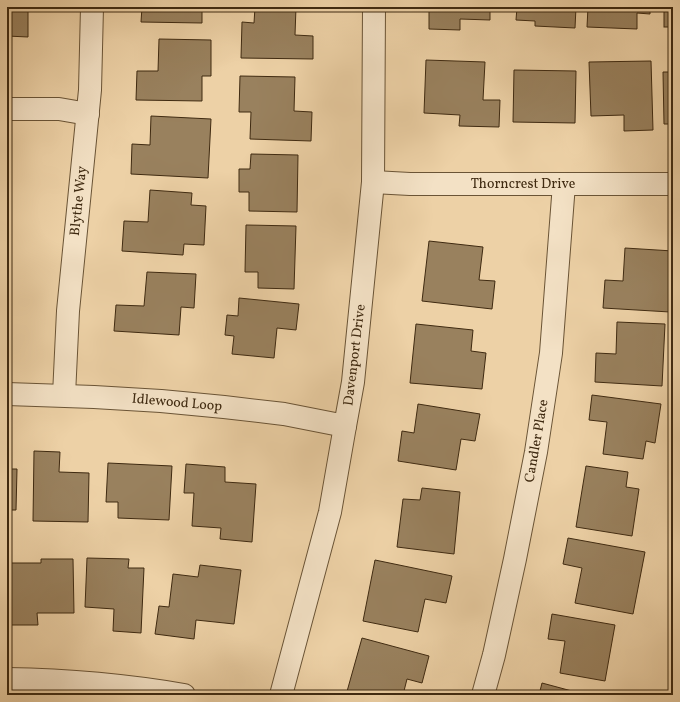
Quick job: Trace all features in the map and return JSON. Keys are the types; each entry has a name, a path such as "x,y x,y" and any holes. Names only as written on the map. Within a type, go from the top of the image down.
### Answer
{"street":[{"name":"Blythe Way","path":"64,395 68,310 90,90 92,7"},
{"name":"Davenport Drive","path":"281,695 330,512 353,382 373,182 374,7"},
{"path":"7,109 59,109 88,114"},
{"name":"Thorncrest Drive","path":"373,182 410,184 673,184"},
{"name":"Candler Place","path":"484,695 515,559 536,452 551,352 564,184"},
{"name":"Idlewood Loop","path":"7,394 64,395 161,401 284,414 345,426"},
{"path":"7,679 105,685 184,695"}],"building":[{"path":"7,7 28,7 28,37 7,36"},
{"path":"142,7 202,7 202,23 141,22"},
{"path":"255,7 296,7 295,35 313,36 313,59 241,58 242,22 254,23"},
{"path":"429,7 490,7 490,20 460,19 460,30 429,29"},
{"path":"517,7 576,7 575,28 535,26 535,21 516,20"},
{"path":"588,7 650,7 650,14 637,13 637,29 587,27"},
{"path":"664,7 673,7 673,27 664,27"},
{"path":"159,39 211,40 211,76 202,76 202,101 136,100 137,71 158,71"},
{"path":"426,60 485,62 483,100 500,100 499,127 459,126 460,115 424,113"},
{"path":"651,61 653,130 624,131 624,115 591,116 589,62"},
{"path":"514,70 576,71 575,123 513,122"},
{"path":"663,72 673,72 673,124 664,124"},
{"path":"240,76 295,77 294,111 312,112 311,141 250,139 251,112 239,112"},
{"path":"151,116 211,119 208,178 131,174 132,144 150,145"},
{"path":"251,154 298,155 297,212 249,211 249,192 239,192 239,169 250,169"},
{"path":"150,190 192,193 191,205 206,206 204,245 184,244 183,255 122,251 124,221 148,222"},
{"path":"246,225 296,226 294,289 258,288 258,272 245,272"},
{"path":"429,241 483,247 479,280 495,281 492,309 422,301"},
{"path":"625,248 673,251 673,285 670,312 603,308 605,280 623,281"},
{"path":"147,272 196,274 194,308 181,307 179,335 114,331 116,305 144,306"},
{"path":"239,298 299,304 296,330 277,328 274,358 232,354 234,336 225,335 227,315 238,316"},
{"path":"617,322 665,324 662,386 595,382 596,353 616,354"},
{"path":"416,324 473,330 471,351 486,353 482,389 410,383"},
{"path":"592,395 661,404 655,443 646,441 643,459 603,454 607,422 589,420"},
{"path":"418,404 480,414 475,441 461,439 456,470 398,461 402,431 414,433"},
{"path":"34,451 60,452 59,472 89,473 88,522 33,521"},
{"path":"108,463 172,466 169,520 118,518 118,502 106,502"},
{"path":"186,464 225,467 225,482 256,484 252,542 220,539 221,528 192,526 194,493 184,493"},
{"path":"586,466 628,472 626,487 639,489 632,536 576,527"},
{"path":"7,469 17,469 16,510 7,510"},
{"path":"422,488 460,492 454,554 397,547 403,499 420,500"},
{"path":"568,538 645,552 633,614 575,603 582,568 563,564"},
{"path":"87,558 129,559 128,568 144,568 141,633 113,631 114,609 85,607"},
{"path":"41,559 73,559 74,613 37,613 38,625 11,625 10,563 41,563"},
{"path":"375,560 452,576 446,603 425,599 418,632 363,621"},
{"path":"200,565 241,570 234,624 196,620 194,639 155,634 159,606 169,607 173,574 198,577"},
{"path":"552,614 615,625 605,681 560,673 565,641 548,639"},
{"path":"362,638 429,656 422,683 407,679 403,695 346,695"},
{"path":"542,683 583,694 539,695"}]}
